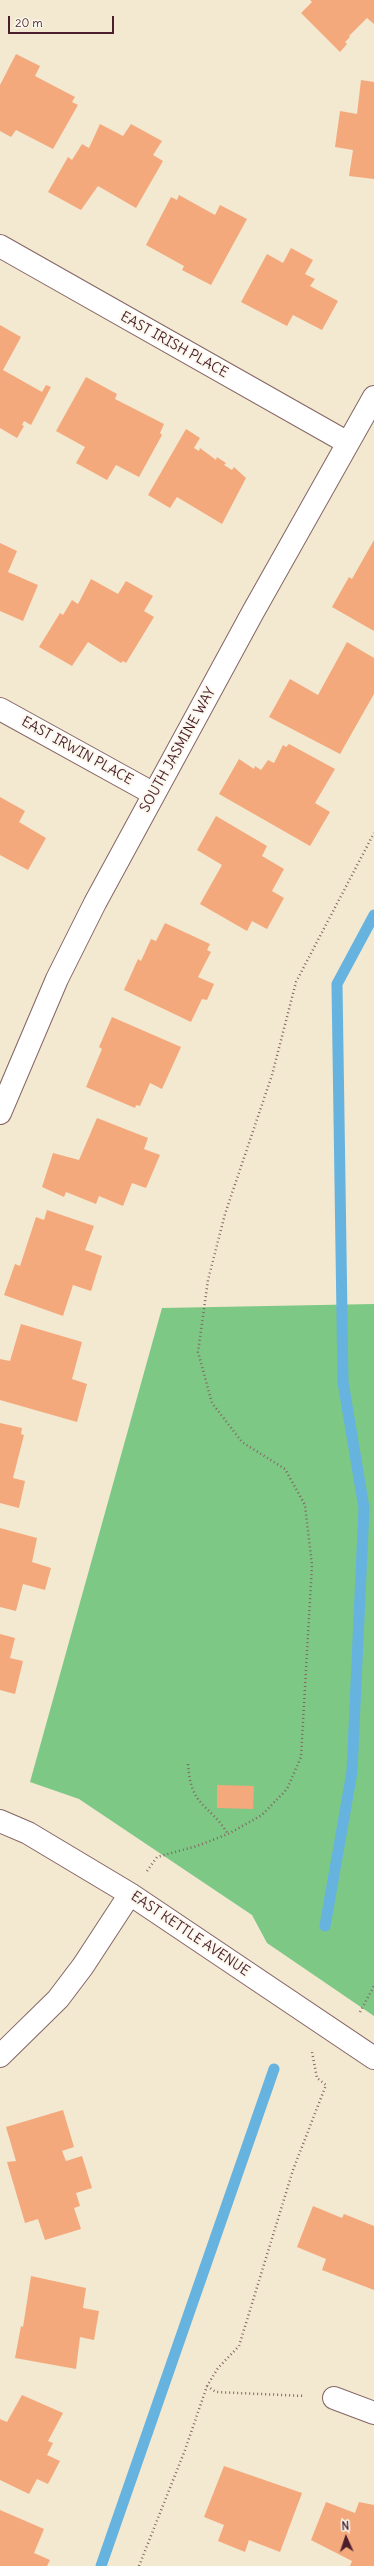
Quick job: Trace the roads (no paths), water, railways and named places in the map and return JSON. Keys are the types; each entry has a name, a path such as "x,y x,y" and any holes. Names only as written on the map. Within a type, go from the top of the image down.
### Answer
{"street":[{"name":"EAST IRISH PLACE","path":"0,246 348,443"},
{"name":"SOUTH JASMINE WAY","path":"0,1113 57,979 154,794 374,397"},
{"name":"EAST IRWIN PLACE","path":"0,709 154,794"},
{"name":"EAST KETTLE AVENUE","path":"0,1821 28,1833 130,1894 374,2058"},
{"path":"0,2056 58,1998 83,1966 130,1894"},
{"path":"334,2398 374,2413"}],"waterway":[{"path":"325,1926 352,1772 364,1508 343,1382 337,984 374,915"},
{"path":"101,2566 274,2069"}]}
